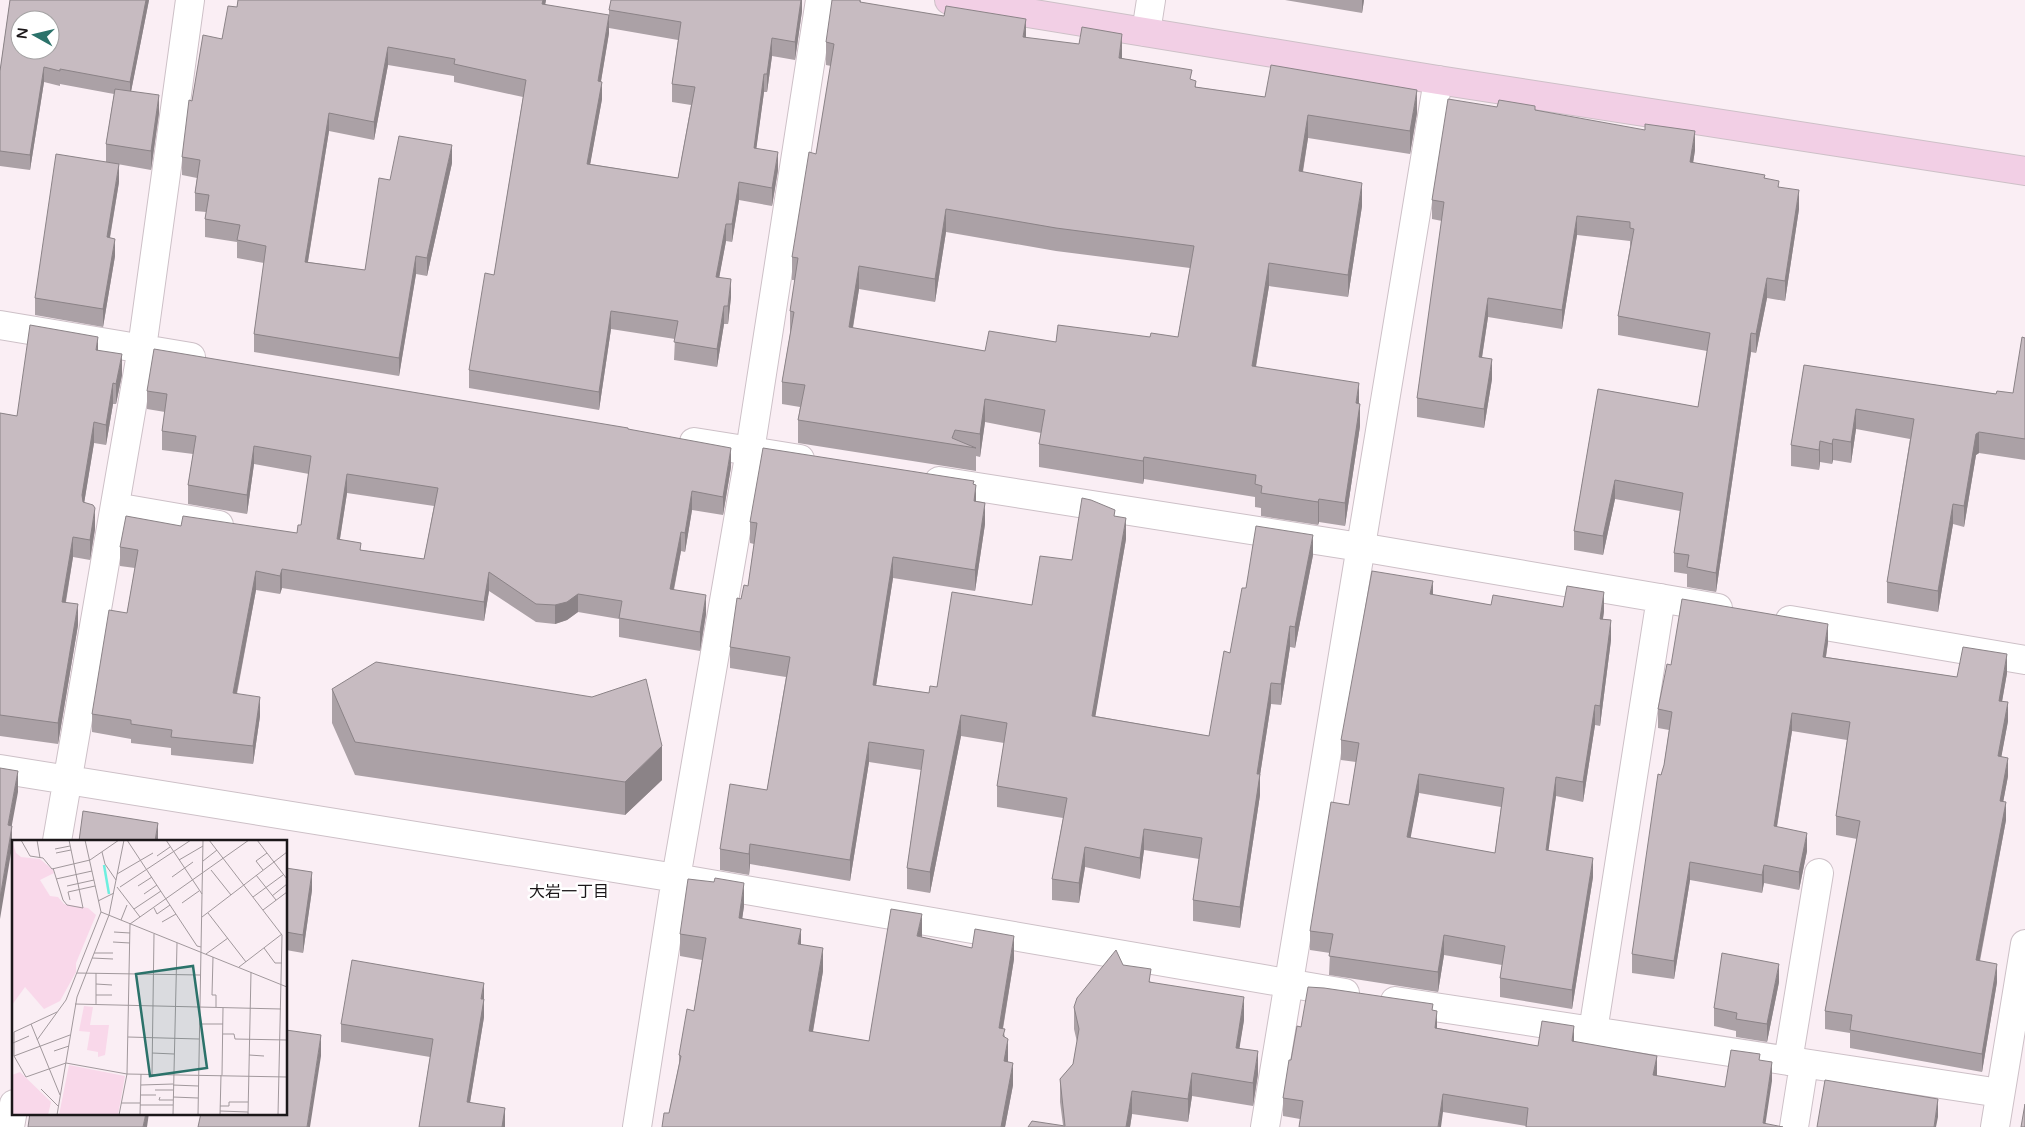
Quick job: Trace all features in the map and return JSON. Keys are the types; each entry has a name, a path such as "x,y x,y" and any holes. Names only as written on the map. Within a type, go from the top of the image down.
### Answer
{"street":[{"path":"57,840 142,348 190,0"},
{"path":"637,1127 676,878 750,451 820,0"},
{"path":"949,0 1438,80 2025,171"},
{"path":"1146,32 1151,0"},
{"path":"1265,1127 1438,80"},
{"path":"0,325 211,360"},
{"path":"672,438 829,464"},
{"path":"918,477 1360,547 1740,611"},
{"path":"114,507 243,529"},
{"path":"1593,1031 1661,598"},
{"path":"1769,616 2025,660"},
{"path":"0,769 676,878 1288,985 2000,1093"},
{"path":"1794,1127 1796,1062 1819,873"},
{"path":"1995,1127 2025,944"},
{"path":"10,1127 12,1114"}],"building":[{"path":"10,0 146,0 130,82 44,67 30,155 0,151 0,71"},
{"path":"238,0 543,0 542,4 609,15 598,81 602,82 587,164 678,178 695,87 672,84 681,22 609,10 611,0 801,0 795,42 772,38 767,74 764,74 754,148 778,152 772,188 739,182 732,224 726,224 716,277 731,279 728,306 724,306 717,349 674,342 678,321 611,311 599,392 469,370 485,273 494,275 526,80 454,64 455,59 388,47 374,122 329,113 305,262 365,270 379,178 390,180 399,136 452,145 427,258 416,256 399,358 254,334 266,246 237,240 240,225 205,219 209,195 195,193 200,160 182,157 189,100 192,101 203,35 222,39 228,6 237,7"},
{"path":"832,0 860,0 860,2 944,16 946,6 1026,19 1023,37 1079,44 1082,27 1122,34 1119,58 1192,70 1190,79 1196,81 1195,87 1265,97 1271,65 1417,90 1410,131 1308,115 1299,171 1362,183 1348,275 1269,263 1252,366 1359,383 1356,403 1360,404 1345,503 1319,499 1318,502 1261,493 1262,486 1255,484 1256,475 1144,457 1143,461 1039,444 1045,410 985,399 980,434 955,430 952,438 976,448 798,420 805,385 782,382 794,312 790,311 798,258 792,257 809,152 816,154 834,44 826,42","holes":["946,209 1056,228 1194,246 1178,337 1151,333 1150,337 1058,325 1056,342 989,331 985,351 849,327 859,266 935,279"]},
{"path":"115,89 159,95 151,151 106,144"},
{"path":"1448,99 1497,107 1499,100 1535,106 1535,110 1645,130 1645,124 1695,131 1690,162 1765,175 1764,178 1779,181 1778,187 1799,190 1785,281 1767,278 1756,334 1751,333 1716,573 1687,567 1689,555 1674,553 1683,493 1615,480 1603,536 1574,531 1598,389 1698,407 1710,333 1618,316 1634,229 1630,228 1630,222 1577,216 1562,310 1488,298 1479,357 1492,359 1484,409 1417,398 1444,202 1432,200"},
{"path":"56,154 119,164 107,237 115,239 103,309 35,298"},
{"path":"30,325 98,337 96,350 122,354 116,384 113,383 106,425 94,422 82,495 83,502 93,505 95,508 90,540 73,537 62,602 78,604 58,723 0,715 0,413 17,416"},
{"path":"2022,337 2025,338 2025,439 1979,432 1976,434 1964,506 1953,504 1938,591 1887,582 1914,419 1856,409 1851,442 1833,439 1832,444 1820,441 1819,450 1791,445 1804,365 1996,394 1997,391 2013,393"},
{"path":"154,349 628,428 731,448 723,497 692,491 685,533 681,532 670,589 706,595 700,632 619,618 622,601 578,594 567,602 555,605 536,604 489,572 484,602 282,569 280,576 256,571 233,693 260,697 253,746 171,737 172,730 131,724 131,720 92,714 109,610 127,613 138,550 120,547 126,516 181,526 183,516 297,533 298,525 301,525 311,456 254,446 247,495 188,485 196,436 162,431 167,394 147,391","holes":["347,474 438,488 424,559 360,550 361,543 337,539"]},
{"path":"763,448 974,481 973,484 976,485 974,501 985,503 975,570 893,557 873,685 929,693 930,686 937,687 952,592 1032,605 1040,556 1072,560 1082,498 1115,510 1114,516 1126,518 1092,716 1209,736 1224,651 1230,653 1242,588 1246,588 1256,526 1313,535 1295,627 1290,626 1281,684 1271,683 1257,774 1260,774 1240,907 1193,900 1202,838 1144,829 1140,858 1085,847 1079,883 1052,879 1067,798 997,786 1007,723 961,715 930,872 907,868 924,750 869,742 850,860 750,844 749,854 720,849 730,784 767,790 790,657 730,647 737,598 741,599 744,585 748,586 757,523 750,522"},
{"path":"1372,571 1433,581 1430,594 1491,605 1493,595 1563,607 1567,586 1604,592 1600,619 1611,620 1600,706 1595,705 1583,782 1556,777 1546,850 1593,858 1572,990 1500,978 1505,946 1444,935 1438,972 1329,956 1333,934 1310,931 1331,802 1349,805 1359,743 1341,740","holes":["1419,774 1504,788 1495,853 1407,837"]},
{"path":"1682,599 1828,624 1823,657 1957,677 1963,647 2007,654 1999,701 2008,702 1998,756 2008,758 2000,801 2006,802 1976,960 1997,964 1982,1054 1850,1030 1852,1015 1825,1011 1860,821 1836,816 1850,722 1792,713 1774,826 1807,833 1799,872 1764,865 1762,875 1690,862 1674,961 1632,954 1658,774 1661,775 1664,765 1672,712 1658,709 1667,664 1671,665"},
{"path":"376,662 592,697 646,679 662,746 625,782 355,742 332,689"},
{"path":"0,768 18,771 8,825 12,826 0,898"},
{"path":"83,811 158,823 155,840 79,840"},
{"path":"288,868 312,872 303,935 288,932"},
{"path":"715,878 744,883 739,918 801,929 798,944 823,948 809,1031 869,1041 891,909 922,914 917,936 972,948 975,929 1014,936 999,1028 1005,1029 1003,1036 1008,1039 1004,1061 1013,1063 1001,1127 662,1127 664,1113 669,1113 681,1056 679,1055 687,1009 694,1011 706,938 680,934 688,879 714,882"},
{"path":"1116,950 1123,965 1151,969 1149,982 1244,997 1236,1048 1258,1051 1253,1083 1192,1073 1188,1099 1132,1091 1126,1127 1028,1127 1032,1121 1065,1126 1060,1079 1073,1064 1079,1029 1074,1007 1077,998"},
{"path":"1722,953 1779,964 1767,1024 1736,1019 1737,1013 1714,1008"},
{"path":"352,960 484,983 481,999 484,999 467,1102 505,1108 502,1127 419,1127 433,1039 341,1024"},
{"path":"1308,987 1433,1004 1432,1010 1437,1011 1435,1028 1538,1046 1542,1021 1574,1026 1572,1041 1657,1056 1653,1075 1725,1087 1731,1050 1760,1054 1759,1060 1772,1062 1763,1123 1783,1127 1526,1127 1528,1108 1443,1094 1438,1127 1299,1127 1303,1101 1283,1098 1289,1060 1291,1060 1297,1026 1301,1027"},
{"path":"288,1030 321,1035 307,1127 198,1127 201,1114 288,1114"},
{"path":"1825,1080 1938,1099 1934,1127 1817,1127"},
{"path":"2025,1104 2025,1127 2021,1127"},
{"path":"30,1114 146,1114 143,1127 28,1127"}],"district":[{"name":"大岩一丁目","path":"569,892"}]}
